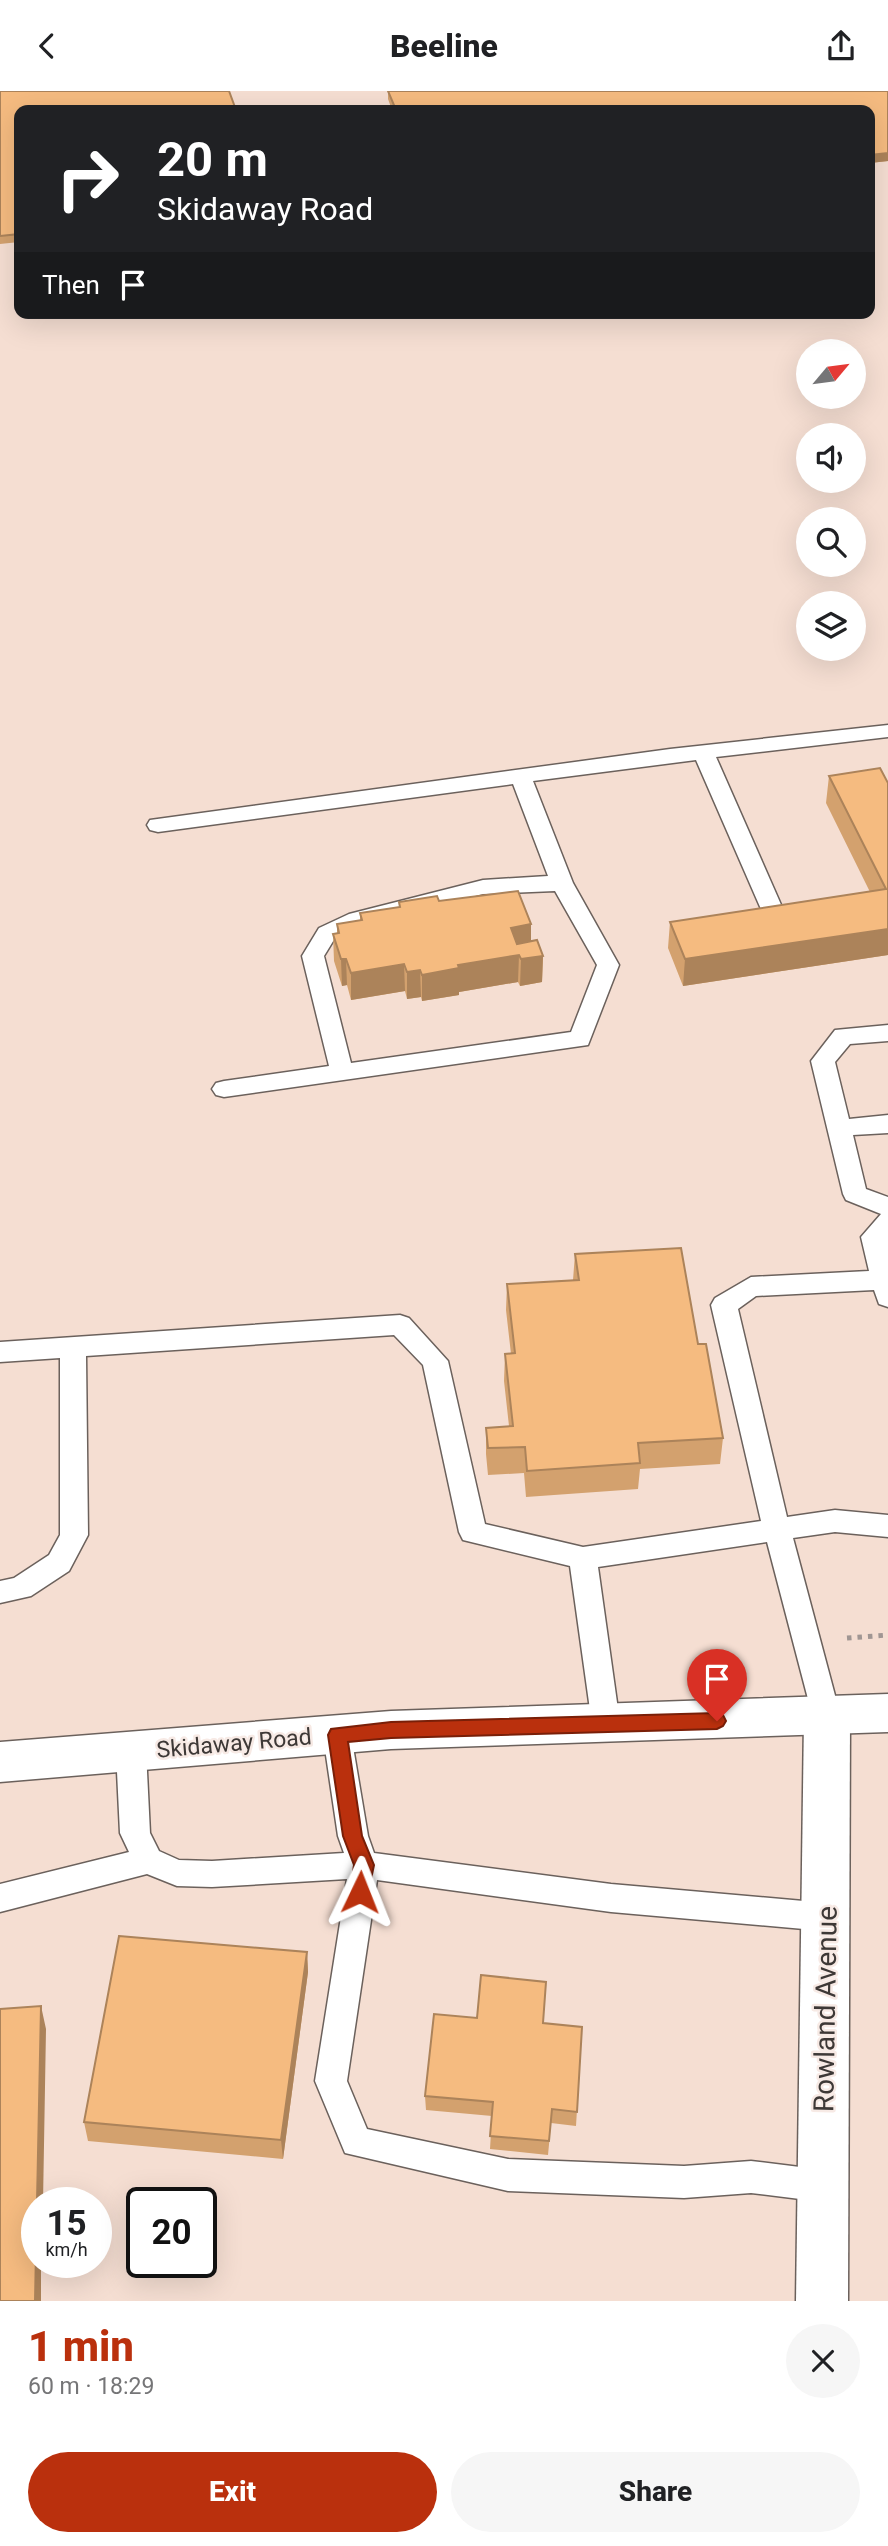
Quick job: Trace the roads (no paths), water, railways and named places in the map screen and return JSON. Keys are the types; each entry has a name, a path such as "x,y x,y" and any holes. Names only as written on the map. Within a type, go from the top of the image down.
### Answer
{"main road":[{"name":"Skidaway Road","path":"0,1762 391,1730 827,1718 888,1713"},
{"name":"Rowland Avenue","path":"822,2301 827,1718"}],"lane":[{"path":"158,825 520,776 888,731"},
{"path":"704,754 775,916"},
{"path":"224,1089 580,1039 608,965 562,883 520,776"},
{"path":"342,1072 313,956 327,933 357,919 483,887 562,883"},
{"path":"888,1033 843,1035 822,1061 855,1194 888,1207"},
{"path":"839,1128 888,1124"},
{"path":"827,1718 777,1530 723,1305 751,1287 886,1289 873,1237 888,1221"},
{"path":"0,1352 400,1325 435,1361 473,1532 583,1558 835,1521 888,1526"},
{"path":"0,1592 21,1588 59,1563 74,1535 73,1348"},
{"path":"583,1558 606,1724"},
{"path":"337,1735 353,1836 364,1865 331,2081 356,2142 508,2175 684,2182 751,2176 824,2186"},
{"path":"131,1751 135,1833 148,1860"},
{"path":"0,1898 148,1860 177,1873 212,1874 364,1865 611,1898 826,1917"}]}
